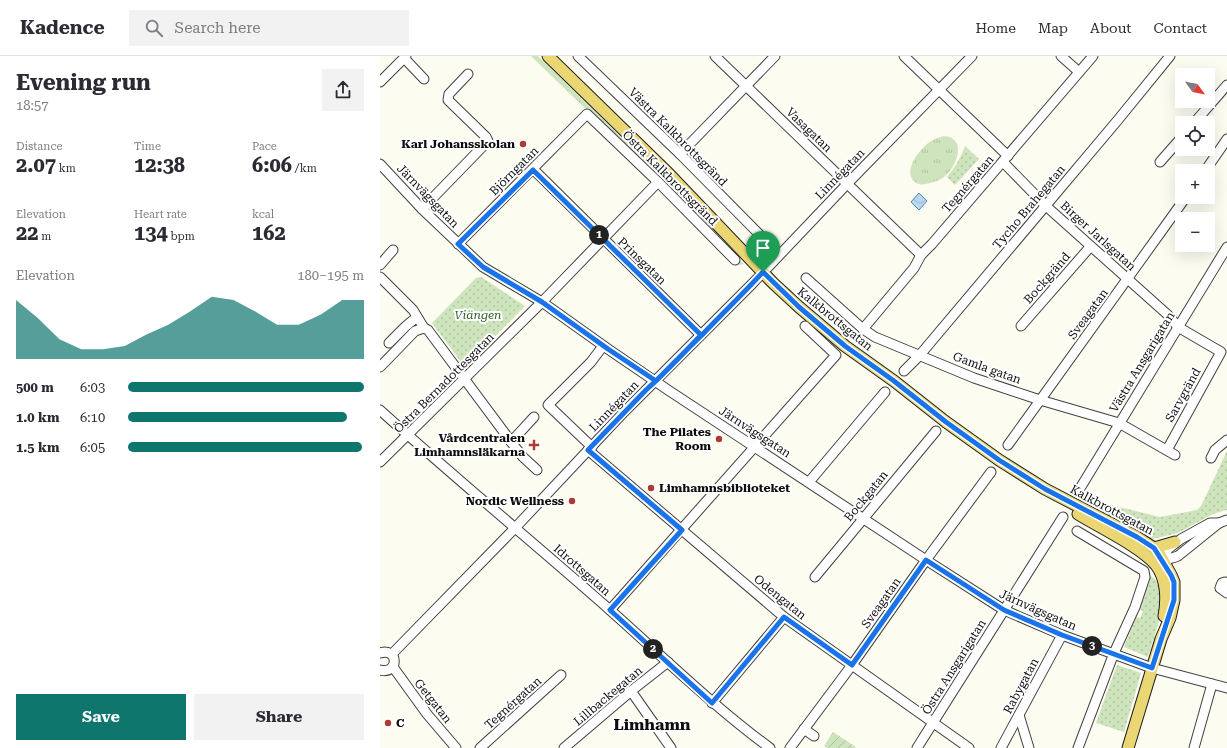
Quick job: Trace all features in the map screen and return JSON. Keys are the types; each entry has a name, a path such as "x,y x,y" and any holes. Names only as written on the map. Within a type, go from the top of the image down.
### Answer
{"main road":[{"name":"Kalkbrottsgatan","path":"548,56 670,175 763,272 799,307 845,346 999,460 1045,489 1137,537 1154,548 1159,563"},
{"name":"Kalkbrottsgatan","path":"1045,489 1069,509 1159,563"},
{"path":"1154,548 1175,542"},
{"path":"1128,748 1161,639 1170,618 1174,600 1174,582 1171,575 1159,563"},
{"path":"1159,563 1166,595 1161,639"}],"street":[{"name":"Västra Kalkbrottsgränd","path":"578,56 680,154 761,236"},
{"name":"Vasagatan","path":"715,56 921,255"},
{"path":"680,154 775,56"},
{"name":"Birger Jarlsgatan","path":"904,56 1005,159 1046,206 1090,247 1168,315 1178,327 1221,352"},
{"name":"Linnégatan","path":"392,654 515,528 590,448 972,56"},
{"path":"1061,56 1079,72"},
{"name":"Tegnérgatan","path":"863,329 914,268 921,255 1093,56"},
{"name":"Tycho Brahegatan","path":"904,371 919,356 1046,206 1170,56"},
{"path":"380,82 405,57 424,79"},
{"path":"422,209 488,141 486,137 448,100 449,94 468,74"},
{"path":"1200,116 1227,85"},
{"name":"Björngatan","path":"458,244 587,114"},
{"name":"Östra Kalkbrottsgränd","path":"587,114 658,182 735,260"},
{"path":"1210,164 1227,139"},
{"path":"1160,162 1175,145"},
{"name":"Järnvägsgatan","path":"380,164 422,209 483,267 542,302 603,346 1004,610 1062,635 1152,668 1227,688"},
{"name":"Prinsgatan","path":"533,170 701,335"},
{"name":"Östra Bernadottesgatan","path":"380,462 542,302 658,182"},
{"name":"Sveagatan","path":"1008,445 1128,280 1181,204"},
{"name":"Bockgränd","path":"1021,326 1090,247"},
{"name":"Västra Ansgarigatan","path":"1079,490 1227,247"},
{"path":"380,265 393,250"},
{"path":"380,277 413,310 424,328 428,330 511,442 523,457 537,470"},
{"name":"Gamla gatan","path":"806,278 863,329 875,337 974,378 1040,400 1119,423 1175,455"},
{"path":"388,343 418,317"},
{"path":"610,610 836,355 805,326"},
{"path":"380,367 415,331 424,328"},
{"name":"Odengatan","path":"603,346 591,362 548,405 590,448 682,530 784,617 969,748"},
{"name":"Sarvgränd","path":"1167,450 1221,352"},
{"path":"809,482 885,392"},
{"name":"Idrottsgatan","path":"380,410 610,610 712,703 743,729 770,748"},
{"path":"511,442 534,418"},
{"name":"Bockgatan","path":"815,577 936,431"},
{"path":"1211,458 1215,450 1227,440"},
{"name":"Sveagatan","path":"790,748 852,665 926,560 991,472"},
{"name":"Östra Ansgarigatan","path":"917,748 1063,517"},
{"path":"1159,563 1165,553 1175,542 1210,523 1223,521"},
{"path":"1159,563 1178,556 1223,521"},
{"path":"1077,531 1144,571 1145,577 1136,607 1114,653 1078,748"},
{"path":"1171,575 1178,556"},
{"path":"1227,583 1222,583 1220,588 1227,594"},
{"path":"712,703 784,617"},
{"name":"Rabygatan","path":"1001,748 1062,635"},
{"path":"380,652 392,654 394,660 384,671"},
{"name":"Lillbackegatan","path":"564,748 631,691 668,662"},
{"name":"Getgatan","path":"384,671 427,714 456,748"},
{"name":"Tegnérgatan","path":"480,748 561,675"},
{"path":"1194,748 1212,684"},
{"path":"631,691 671,748"},
{"path":"1019,715 1029,748"},
{"path":"804,729 814,736"}],"green space":[{"path":"531,56 538,56 658,173 655,176"},
{"path":"945,136 952,138 956,142 958,154 956,161 948,173 937,181 924,184 915,182 910,173 915,158 922,148 930,142"},
{"path":"965,146 979,159 955,185 947,177 958,162"},
{"path":"664,179 687,201 717,238 744,264 739,265 737,263 661,182"},
{"name":"Viängen","path":"481,277 525,306 466,366 464,366 432,323 476,278"},
{"path":"1227,451 1227,510 1213,514 1178,533 1153,539 1080,501 1082,496 1095,501 1160,517 1197,510 1201,506"},
{"path":"1150,575 1157,582 1162,599 1157,629 1148,657 1124,647 1136,617 1140,618 1143,611 1139,609"},
{"path":"1117,665 1141,673 1124,732 1096,723"},
{"path":"833,732 856,747 827,748 824,746"}],"water":[{"path":"919,193 927,201 919,210 911,202"}],"place":[{"name":"Karl Johansskolan","path":"523,144"},
{"name":"The Pilates Room","path":"719,439"},
{"name":"Vårdcentralen Limhamnsläkarna","path":"534,445"},
{"name":"Limhamnsbiblioteket","path":"651,488"},
{"name":"Nordic Wellness","path":"572,501"},
{"name":"C","path":"388,723"}],"district":[{"name":"Limhamn","path":"652,724"}],"route":[{"path":"763,272 666,372 656,381 542,302 483,267 458,244 533,170 701,335 666,372 656,381 646,390 588,450 682,530 610,610 712,703 784,617 852,665 926,560 1004,610 1043,628 1152,668 1161,639 1170,618 1174,600 1174,582 1159,553 1137,537 1045,489 999,460 845,346 799,307 763,272"}]}
